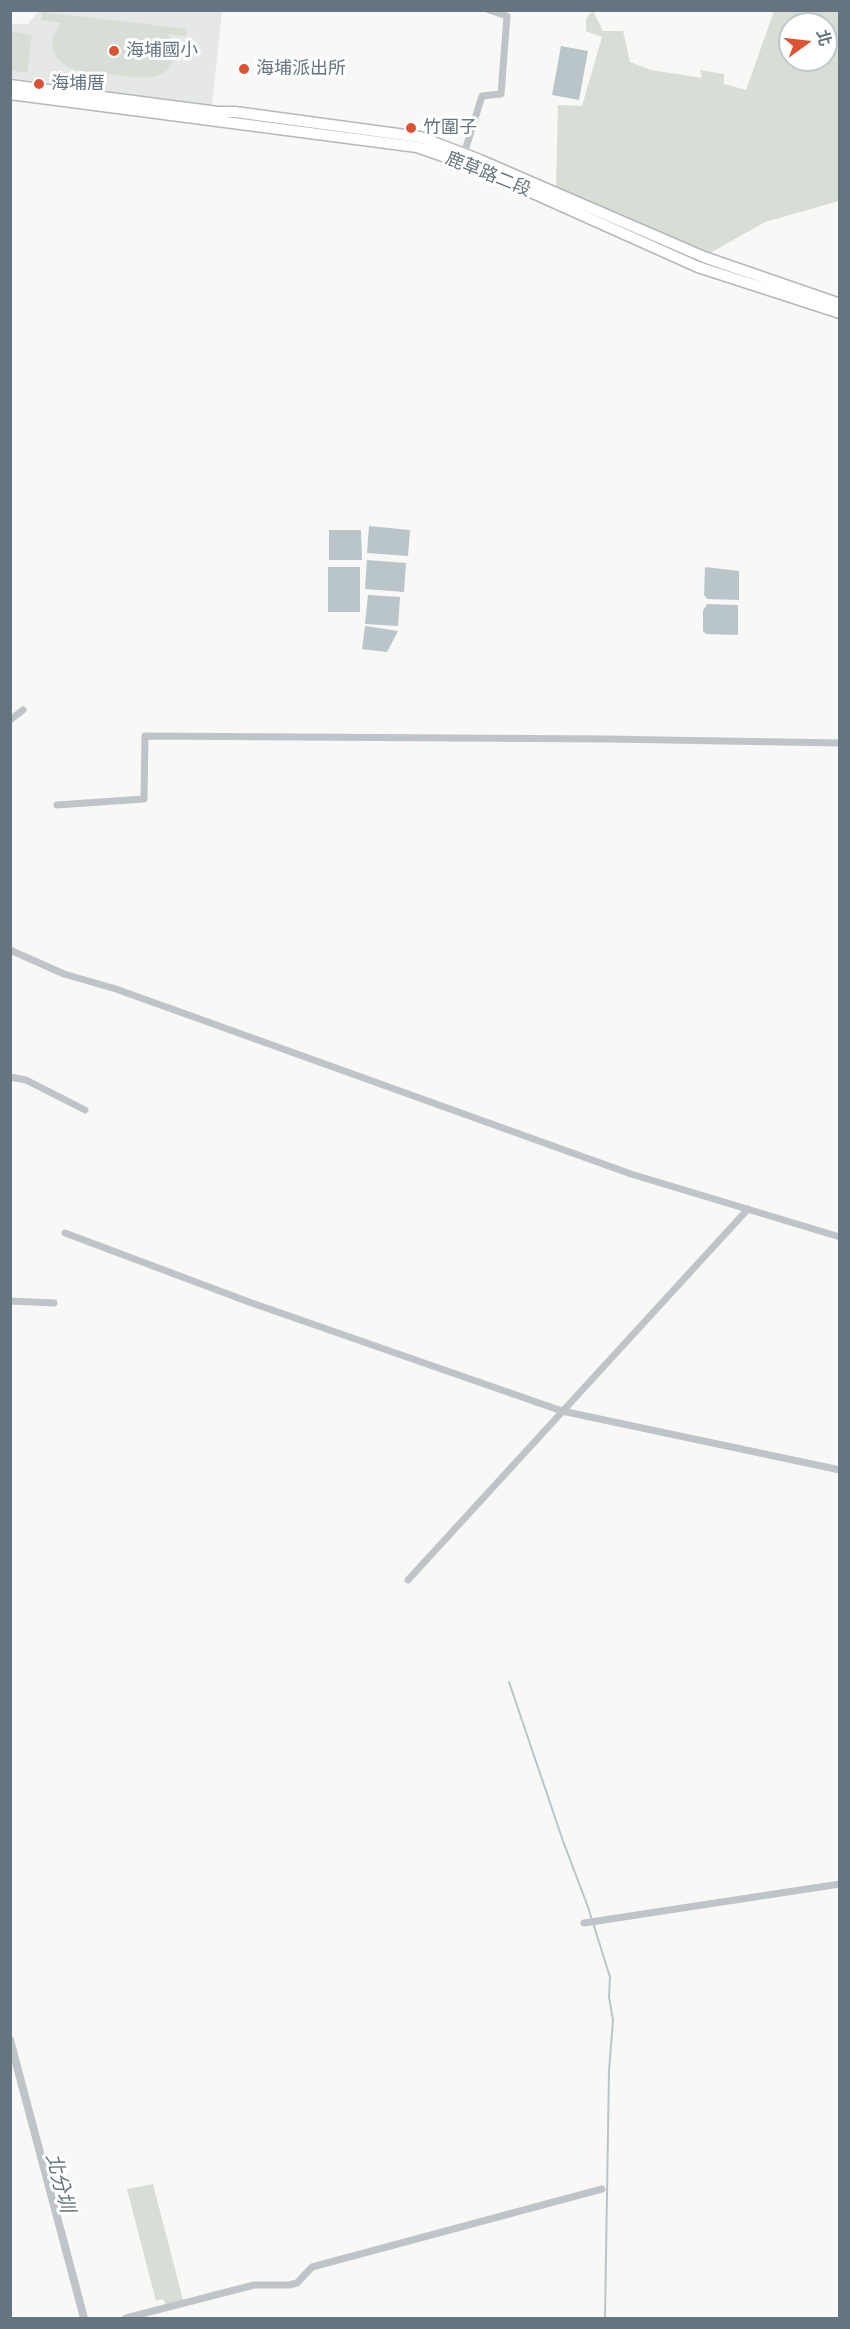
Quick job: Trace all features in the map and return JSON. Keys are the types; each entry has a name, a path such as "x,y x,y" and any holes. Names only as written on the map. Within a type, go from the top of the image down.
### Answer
{"main road":[{"name":"鹿草路二段","path":"10,86 417,147 462,159 704,257 840,304"},
{"name":"鹿草路二段","path":"10,94 115,102"},
{"name":"鹿草路二段","path":"462,159 477,168 698,267 840,313"}],"street":[{"path":"462,159 482,96 501,94 507,16 489,10"},
{"path":"10,720 23,710"},
{"path":"57,805 144,799 144,736 607,739 840,744"},
{"path":"10,950 64,974 116,989 631,1174 840,1237"},
{"path":"10,1077 27,1080 86,1110"},
{"path":"408,1580 748,1209"},
{"path":"64,1233 249,1302 562,1411 840,1470"},
{"path":"10,1301 54,1303"},
{"path":"584,1923 840,1884"},
{"path":"10,2040 84,2319"},
{"path":"126,2319 254,2285 297,2283 312,2267 603,2189"}],"shaded area":[{"path":"836,10 840,12 839,201 765,222 710,253 556,187 558,105 582,106 602,37 586,31 586,18 593,11 603,31 623,31 630,62 651,70 702,78 700,70 724,74 724,84 746,90 774,11"},
{"name":"海埔國小","path":"39,11 222,11 212,106 11,78 11,24 28,24"},
{"path":"42,12 187,29 186,36 168,34 174,47 174,57 168,69 162,74 145,78 85,72 68,67 58,59 52,39 61,23 41,20"},
{"path":"11,31 32,35 27,73 11,70"},
{"path":"561,46 588,51 579,100 552,95"},
{"path":"369,526 410,530 408,556 367,553"},
{"path":"329,530 361,530 362,560 329,560"},
{"path":"367,560 406,563 404,592 365,589"},
{"path":"328,567 360,567 360,612 328,612"},
{"path":"705,567 739,571 739,600 707,599 704,595"},
{"path":"368,595 400,597 398,626 365,624"},
{"path":"707,604 738,605 738,635 706,634 703,631 703,611"},
{"path":"365,626 398,631 387,652 362,649"},
{"path":"153,2184 183,2300 166,2305 163,2299 156,2301 127,2189"}],"waterway":[{"path":"509,1682 588,1907 610,1977 609,1997 613,2020 609,2071 605,2318"}],"place":[{"name":"海埔國小","path":"114,51"},
{"name":"海埔派出所","path":"244,69"},
{"name":"海埔厝","path":"39,84"},
{"name":"竹圍子","path":"411,128"}],"water label":[{"name":"北分圳","path":"59,2183"}]}
